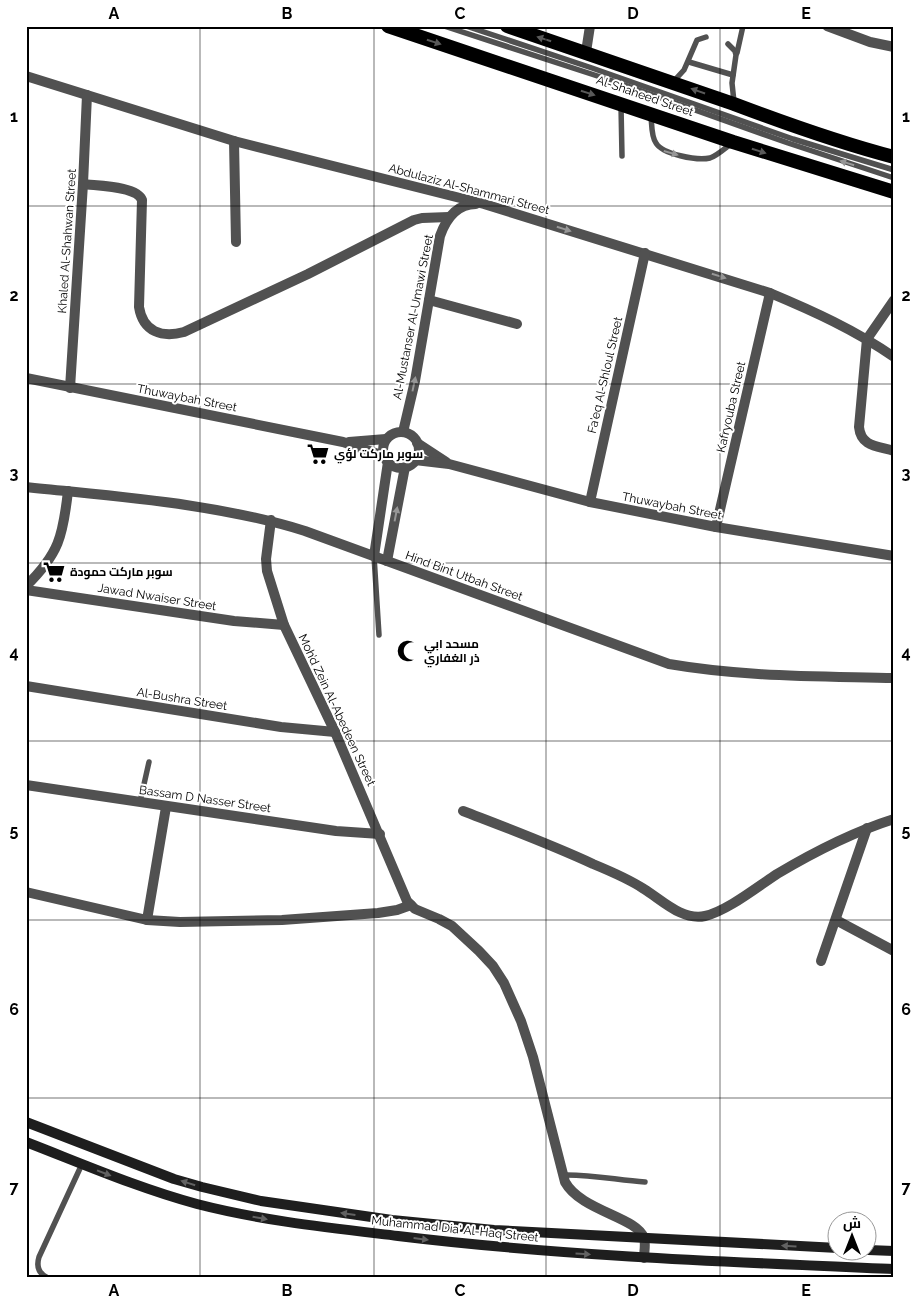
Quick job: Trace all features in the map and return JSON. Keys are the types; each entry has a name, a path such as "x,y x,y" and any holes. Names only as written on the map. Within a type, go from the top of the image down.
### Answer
{"highway":[{"name":"Al-Shaheed Street","path":"388,26 733,142 894,192"},
{"name":"Al-Shaheed Street","path":"507,26 771,118 861,148 894,156"}],"main road":[{"name":"Muhammad Dia' Al-Haq Street","path":"26,1122 174,1179 261,1200 341,1213 443,1225 644,1239 828,1248"},
{"name":"Muhammad Dia' Al-Haq Street","path":"26,1142 168,1196 258,1217 461,1243 644,1258 894,1269"},
{"path":"752,1263 753,1245"},
{"path":"878,1250 894,1251"}],"street":[{"path":"586,52 590,26"},
{"path":"827,26 870,42 894,47"},
{"name":"Abdulaziz Al-Shammari Street","path":"26,76 234,141 484,204 770,292 812,310 867,339 894,357"},
{"name":"Khaled Al-Shahwan Street","path":"70,388 87,95"},
{"path":"234,141 236,242"},
{"path":"83,184 131,190 141,196 140,314 146,326 151,330 168,334 176,334 193,328 308,274 414,220 449,217 459,209 471,204 484,204"},
{"name":"Al-Mustanser Al-Umawi Street","path":"403,432 415,381 440,236 443,226 449,217"},
{"name":"Fa'eq Al-Shloul Street","path":"590,502 645,253"},
{"name":"Kafryouba Street","path":"716,527 770,292"},
{"path":"429,300 517,324"},
{"path":"894,300 867,339 859,434 866,443 894,451"},
{"name":"Thuwaybah Street","path":"26,378 343,442 386,459"},
{"path":"374,556 386,459 383,450 386,439 397,432 403,432 414,437 417,442 418,455 415,460 405,467 399,467 386,459"},
{"name":"Thuwaybah Street","path":"343,442 386,439"},
{"name":"Thuwaybah Street","path":"417,442 449,464"},
{"name":"Thuwaybah Street","path":"415,460 449,464 590,502 716,527 894,556"},
{"path":"387,561 405,467"},
{"name":"Hind Bint Utbah Street","path":"26,487 181,504 271,520 670,664 713,672 894,678"},
{"path":"26,586 48,563 56,549 62,533 68,492"},
{"name":"Moh’d Zein Al-Abedeen Street","path":"271,520 267,550 267,571 284,625 335,732 380,834 404,896 410,905"},
{"name":"Jawad Nwaiser Street","path":"26,590 234,621 284,625"},
{"name":"Al-Bushra Street","path":"26,686 281,727 335,732"},
{"name":"Bassam D Nasser Street","path":"26,785 336,831 380,834"},
{"path":"147,920 166,807"},
{"path":"462,812 548,843 608,870 643,888 680,913 691,916 704,916 721,910 811,855 867,828 894,819"},
{"path":"822,961 867,828"},
{"path":"26,892 147,920 180,922 282,920 388,912 410,905 452,926 479,950 492,966 504,983 521,1021 533,1057 562,1175 568,1188 578,1198 634,1226 644,1239 644,1258"},
{"path":"836,920 894,951"}],"lane":[{"path":"444,26 622,84 788,144 894,178"},
{"path":"466,26 793,139 894,170"},
{"path":"734,104 732,83 743,26"},
{"path":"672,82 681,74 689,62 697,40 706,37"},
{"path":"728,44 736,50 736,55"},
{"path":"689,62 733,75"},
{"path":"621,104 622,156"},
{"path":"651,114 654,140 660,149 666,152 706,159 717,155 733,142"},
{"path":"374,556 379,635"},
{"path":"140,802 149,762"},
{"path":"48,1278 43,1276 38,1269 38,1258 82,1164"},
{"path":"562,1175 585,1175 645,1182"}],"place":[{"name":"سوبر ماركت لؤي","path":"318,454"},
{"name":"سوبر ماركت حمودة","path":"54,572"},
{"name":"مسحد ابي ذر الغفاري","path":"408,651"}]}
